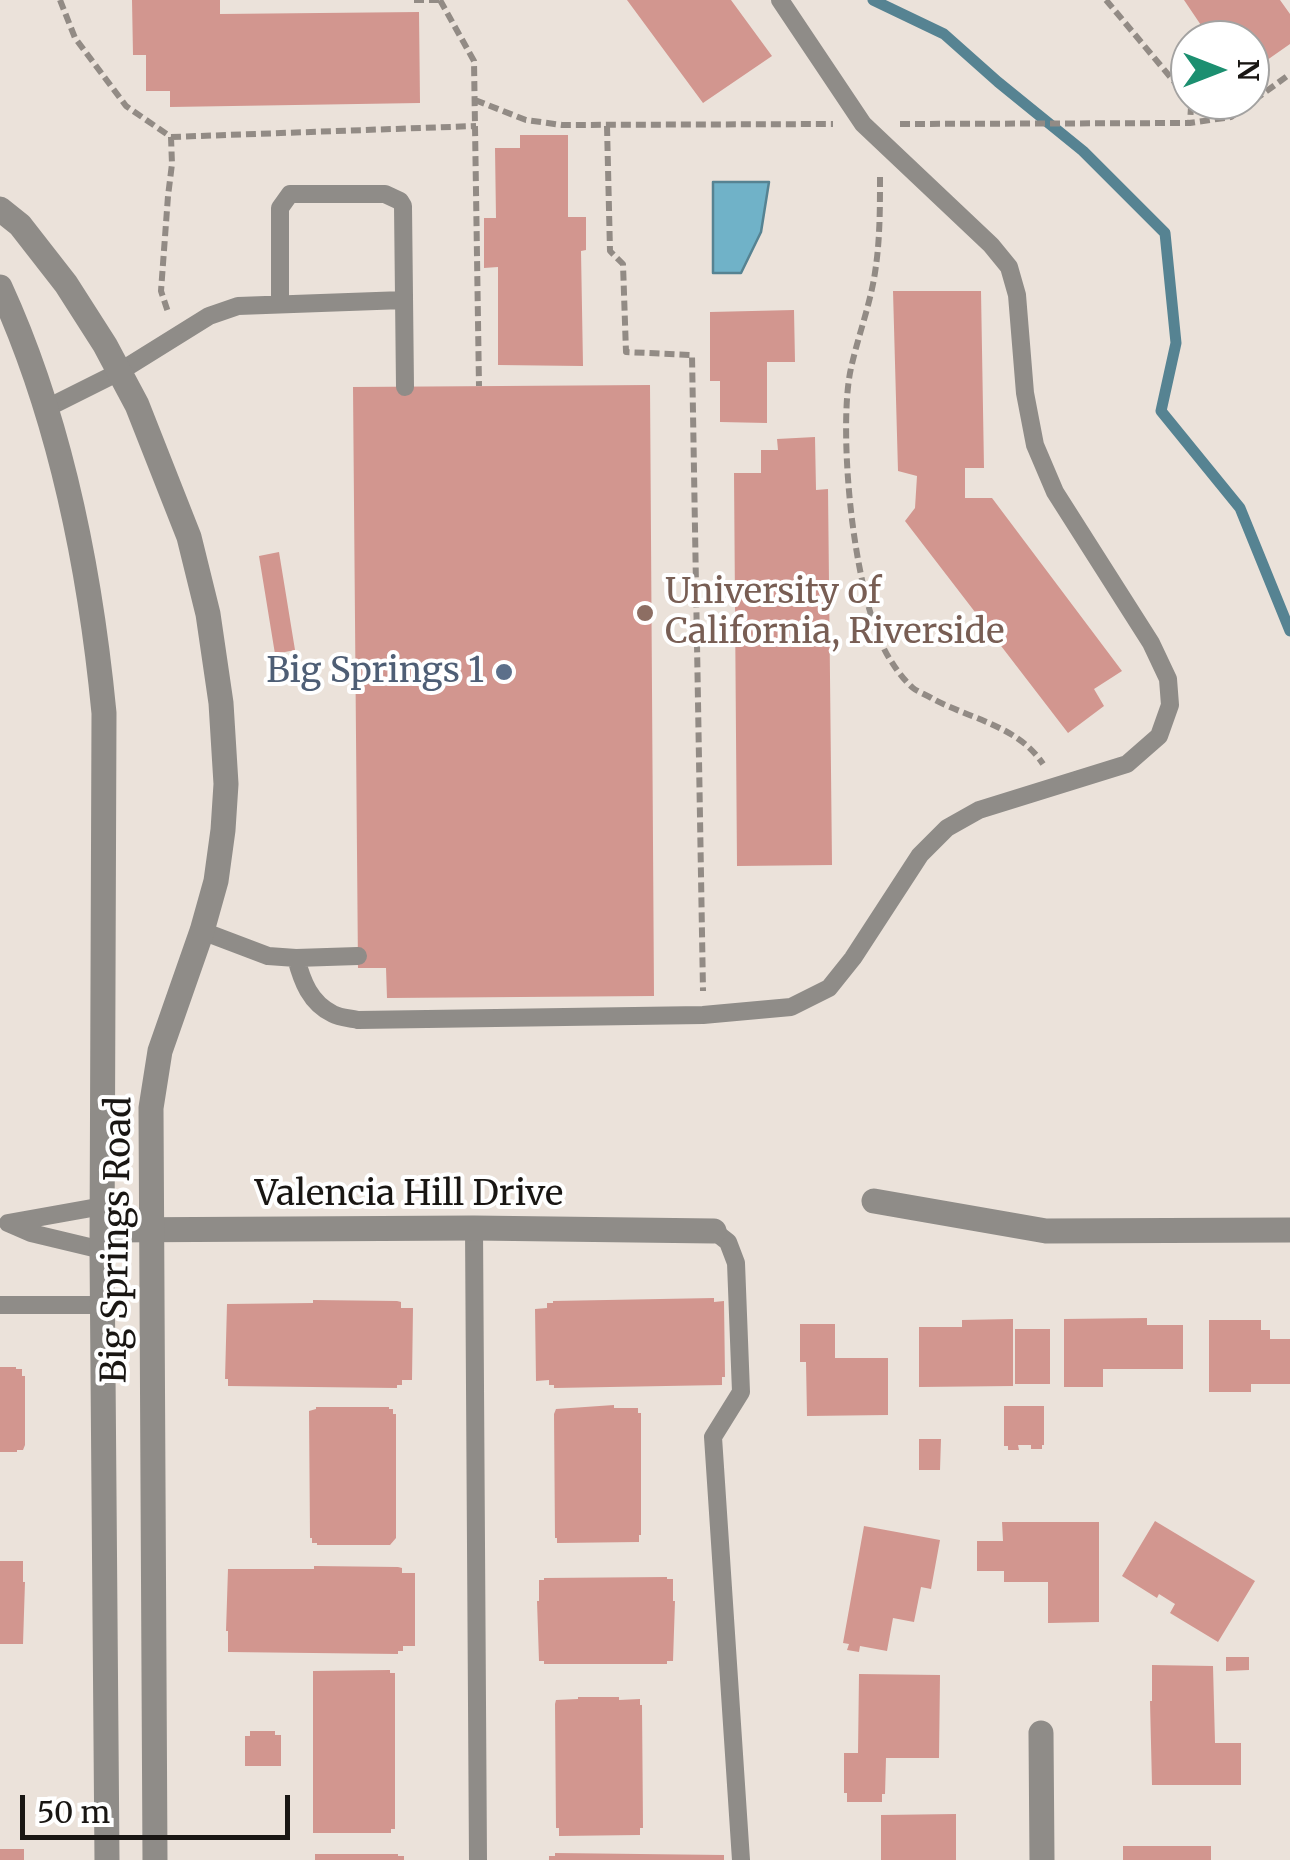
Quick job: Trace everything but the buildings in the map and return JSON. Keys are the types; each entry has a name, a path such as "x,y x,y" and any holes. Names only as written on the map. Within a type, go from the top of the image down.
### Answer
{"street":[{"name":"Big Springs Road","path":"0,209 20,224 66,284 137,405 189,537 221,704 226,784 216,881 160,1051 151,1108 155,1860"},
{"name":"Big Springs Road","path":"0,288 24,341 75,521 98,651 104,713 107,1860"},
{"path":"874,1201 1046,1231 1290,1230"},
{"name":"Valencia Hill Drive","path":"103,1229 714,1231"},
{"path":"1041,1733 1042,1860"}],"lane":[{"path":"296,958 312,997 333,1014 358,1020 703,1015 791,1007 829,988 920,855 948,828 979,810 1127,764 1159,736 1170,706 1168,679 1151,643 1055,492 1035,445 1025,393 1017,295 1009,268 990,245 863,124 780,0"},
{"path":"280,304 280,208 290,194 385,194 400,200 406,387"},
{"path":"45,408 119,372 209,316 238,306 404,300"},
{"path":"202,932 268,956 358,956"},
{"path":"4,1222 103,1229"},
{"path":"4,1222 30,1233 103,1229"},
{"path":"474,1228 478,1860"},
{"path":"714,1231 728,1242 738,1283 741,1392 713,1438 740,1860"},
{"path":"0,1306 103,1305"}],"path":[{"path":"60,0 75,38 126,106 171,137 476,126"},
{"path":"414,0 440,0 474,61 479,386"},
{"path":"1106,0 1187,97 1190,123"},
{"path":"476,100 526,120 562,125 1190,123 1231,117 1290,74"},
{"path":"607,126 610,251 624,264 626,352 692,355 703,1015"},
{"path":"171,137 161,292 177,336"},
{"path":"880,142 880,238 866,316 850,374 847,424 853,526 868,610 892,663 913,688 1013,734 1035,752 1058,785"}],"water":[{"path":"713,182 769,182 761,232 741,273 713,273"}],"waterway":[{"path":"873,0 944,34 1083,151 1165,233 1176,343 1161,411 1240,508 1290,631"}],"place":[{"name":"University of California, Riverside","path":"645,613"},
{"name":"Big Springs 1","path":"504,672"}]}
